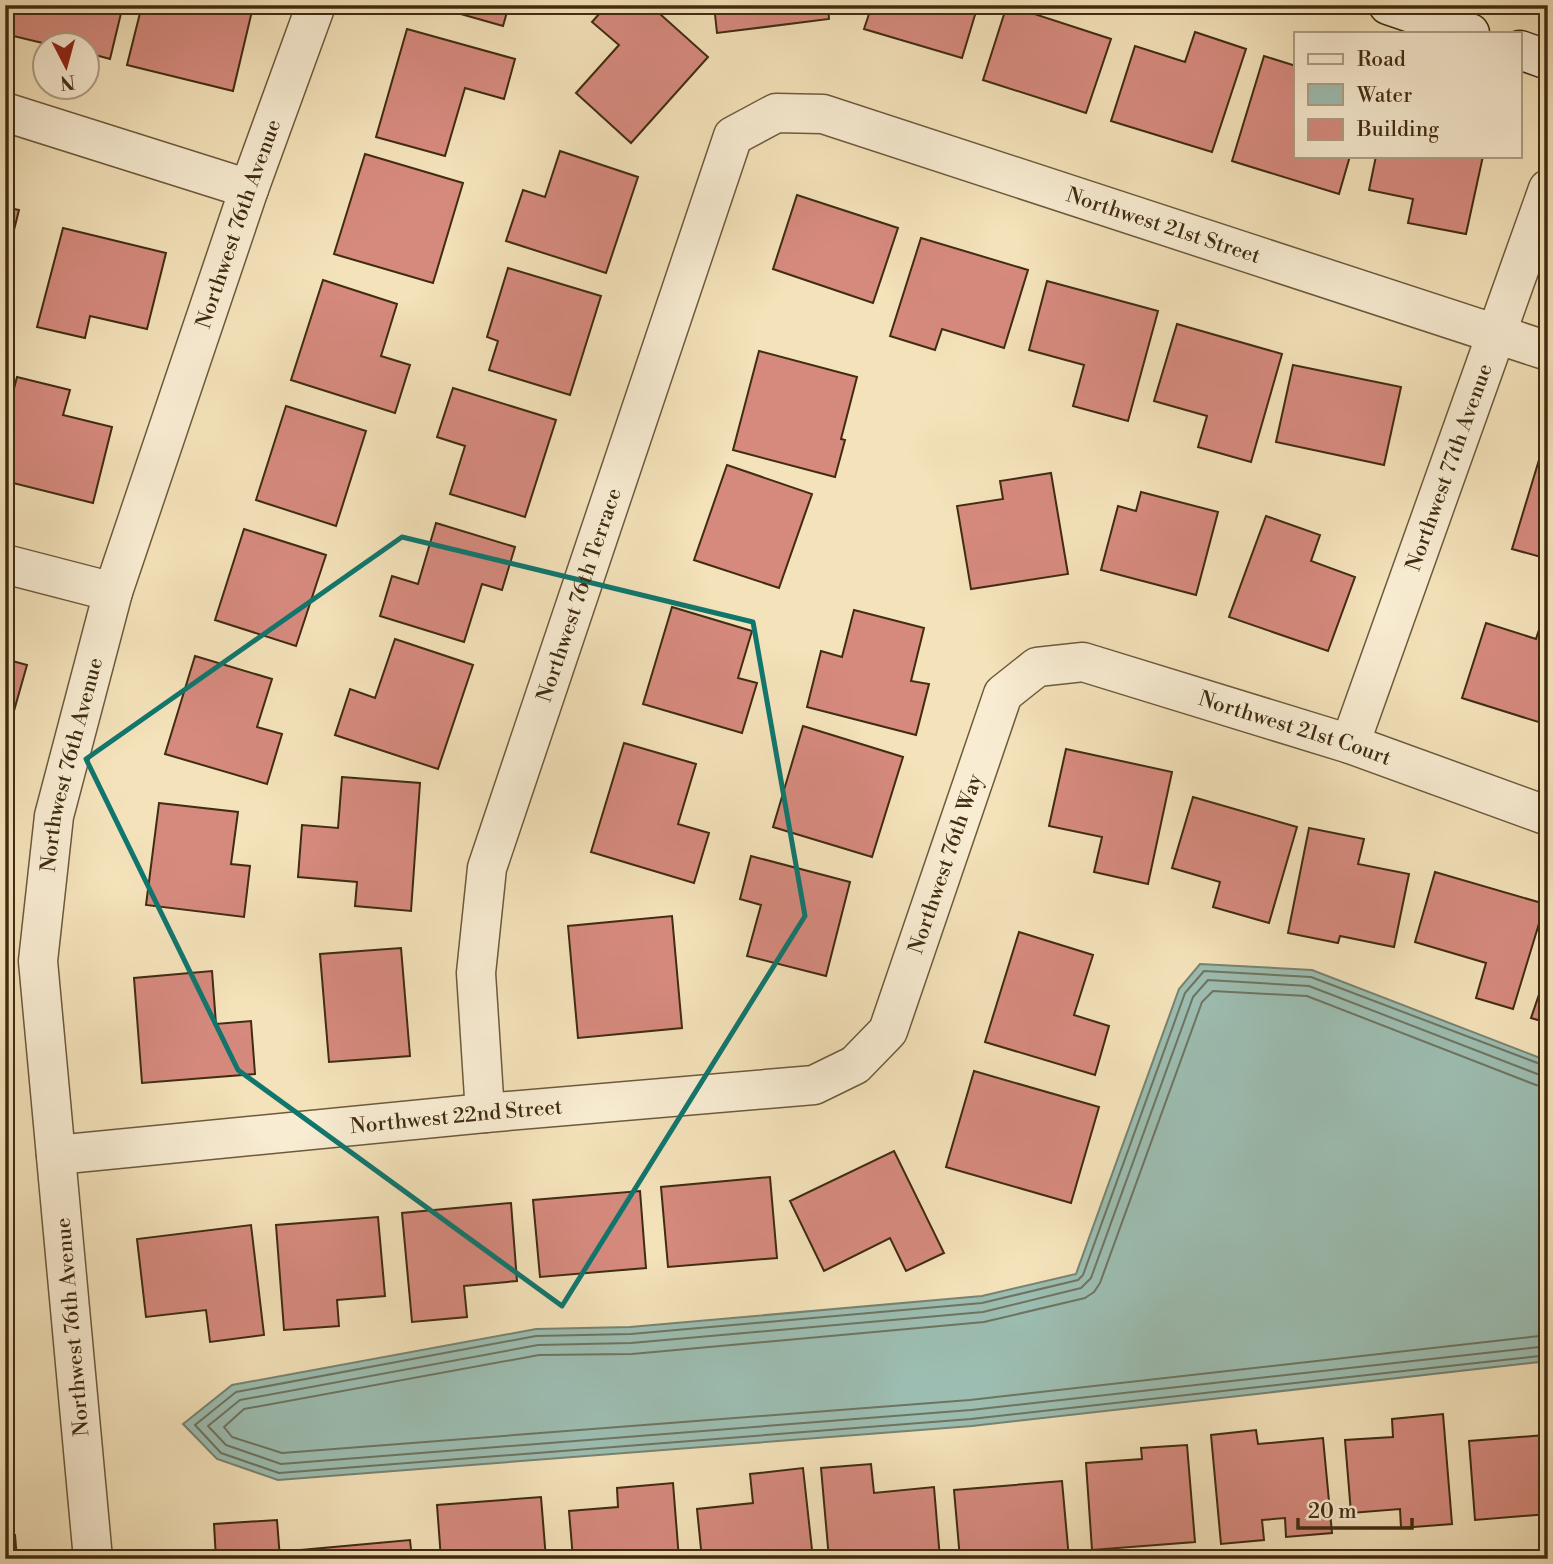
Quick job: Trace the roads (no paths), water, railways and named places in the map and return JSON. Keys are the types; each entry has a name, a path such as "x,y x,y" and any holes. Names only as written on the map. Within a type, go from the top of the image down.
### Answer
{"street":[{"name":"Northwest 76th Avenue","path":"93,1559 38,961 54,816 114,592 249,190 316,5"},
{"path":"1388,5 1467,32"},
{"path":"1522,51 1548,60"},
{"path":"5,112 249,190"},
{"name":"Northwest 21st Street","path":"776,113 823,114 1548,351"},
{"name":"Northwest 76th Terrace","path":"485,1113 476,973 487,868 733,136 776,113"},
{"name":"Northwest 77th Avenue","path":"1350,744 1548,189"},
{"path":"5,564 114,592"},
{"name":"Northwest 21st Court","path":"1037,667 1083,662 1350,744 1548,816"},
{"name":"Northwest 76th Way","path":"855,1065 888,1031 1003,694 1037,667"},
{"name":"Northwest 22nd Street","path":"56,1155 485,1113 814,1085 855,1065"}],"water":[{"path":"1200,964 1312,970 1548,1061 1548,1361 972,1426 278,1480 217,1459 183,1424 232,1385 536,1329 630,1327 982,1296 1076,1274 1179,989"}]}
